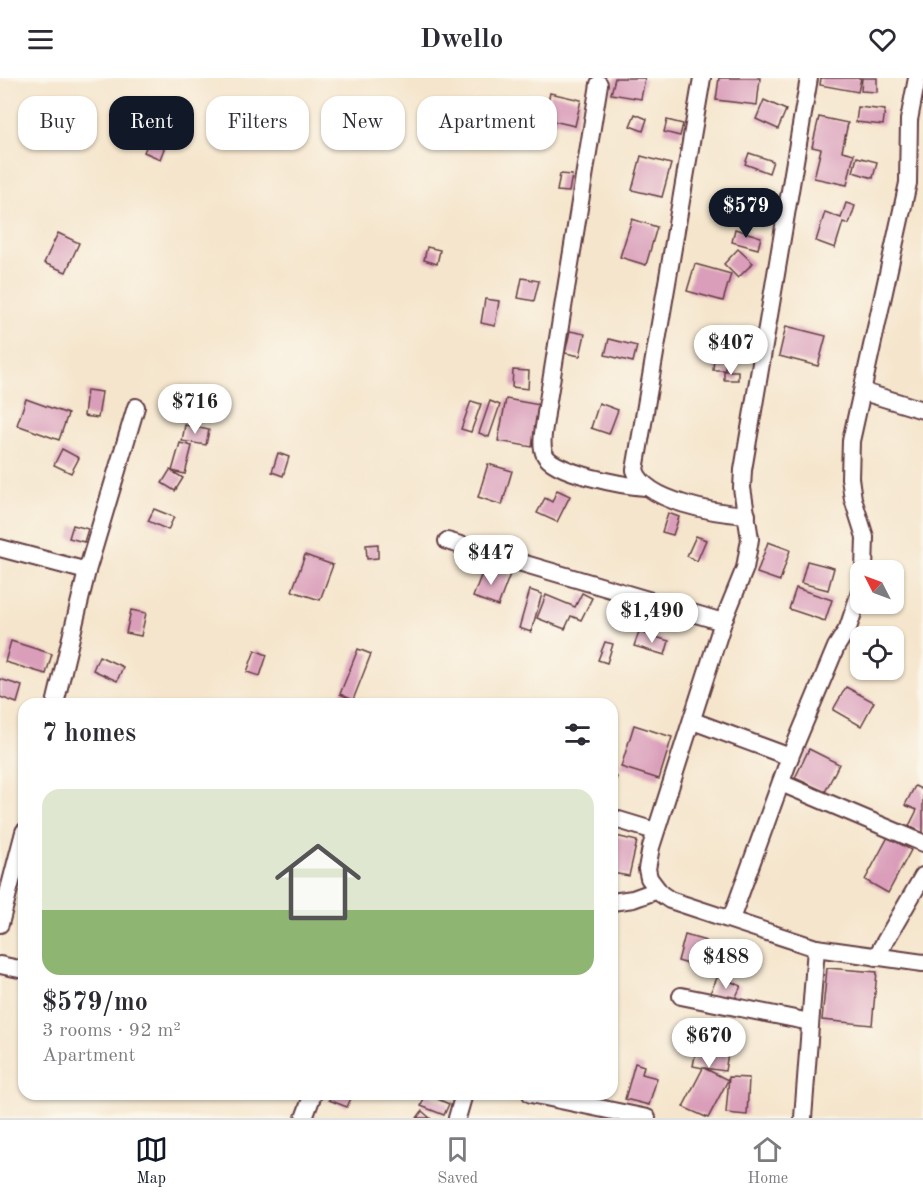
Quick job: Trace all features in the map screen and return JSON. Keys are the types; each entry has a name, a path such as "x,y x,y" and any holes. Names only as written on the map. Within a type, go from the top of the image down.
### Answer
{"street":[{"path":"645,487 637,476 635,464 702,78"},
{"path":"810,78 743,470 742,488 747,515 748,553 723,622 656,831 647,869 658,890 670,900 816,948 923,963"},
{"path":"864,560 865,537 853,499 850,459 855,422 915,172 909,120 917,78"},
{"path":"599,84 546,413 543,448 546,458 554,464 601,480 645,487 665,497 709,510 747,515"},
{"path":"864,392 923,410"},
{"path":"56,698 87,571 136,407"},
{"path":"447,541 723,622"},
{"path":"0,548 87,571"},
{"path":"731,919 790,757 836,647 848,628 853,614"},
{"path":"693,721 790,757"},
{"path":"781,783 923,843"},
{"path":"618,820 656,831"},
{"path":"0,924 18,855"},
{"path":"876,957 923,876"},
{"path":"618,901 658,890"},
{"path":"803,1118 816,948"},
{"path":"0,965 18,969"},
{"path":"681,996 810,1022"},
{"path":"304,1118 311,1100"},
{"path":"457,1118 462,1100"},
{"path":"560,1100 647,1118"}],"building":[{"path":"615,78 645,78 641,99 611,94"},
{"path":"719,78 760,78 757,105 716,100"},
{"path":"821,78 861,78 858,92 820,85"},
{"path":"862,78 877,78 877,92 861,91"},
{"path":"550,93 581,100 575,126 557,122 557,96 549,96"},
{"path":"764,100 786,110 778,129 756,119"},
{"path":"858,107 885,110 883,125 856,122"},
{"path":"635,114 647,119 643,131 630,126"},
{"path":"819,117 848,123 842,151 854,154 847,185 814,178 821,149 812,147"},
{"path":"667,120 683,124 680,136 664,132"},
{"path":"145,150 164,150 160,159 144,152"},
{"path":"749,153 773,161 769,173 745,164"},
{"path":"641,156 671,164 662,197 632,190"},
{"path":"857,157 877,162 873,178 853,172"},
{"path":"560,174 572,175 569,192 557,191"},
{"path":"846,203 855,206 849,224 843,222 835,248 816,241 825,212 841,218"},
{"path":"632,219 657,227 646,265 620,257"},
{"path":"735,229 761,237 758,249 732,242"},
{"path":"58,233 79,243 66,272 44,263"},
{"path":"427,247 440,250 437,264 424,260"},
{"path":"738,249 753,263 738,278 724,264"},
{"path":"695,264 731,274 723,301 687,291"},
{"path":"522,278 539,281 534,301 518,298"},
{"path":"485,299 499,301 495,326 481,323"},
{"path":"786,326 826,336 818,366 779,356"},
{"path":"570,331 585,334 580,356 565,353"},
{"path":"609,339 637,346 633,362 605,355"},
{"path":"714,356 726,356 725,370 713,370"},
{"path":"513,370 529,371 528,389 512,387"},
{"path":"724,371 738,371 738,380 724,380"},
{"path":"87,390 102,392 98,418 84,416"},
{"path":"26,399 68,414 59,440 17,425"},
{"path":"506,399 540,405 532,447 498,441"},
{"path":"471,401 481,404 471,432 461,429"},
{"path":"490,401 500,405 489,437 479,433"},
{"path":"599,403 618,410 609,434 591,428"},
{"path":"185,425 209,430 206,445 182,441"},
{"path":"180,443 192,446 185,474 172,471"},
{"path":"62,449 79,458 71,473 54,465"},
{"path":"278,453 289,457 283,476 272,472"},
{"path":"488,464 512,471 502,505 478,497"},
{"path":"170,470 183,478 175,491 162,483"},
{"path":"557,490 570,496 557,522 537,513 545,498 552,502"},
{"path":"154,509 174,517 168,530 148,521"},
{"path":"668,513 679,517 673,535 662,532"},
{"path":"73,525 88,529 84,542 69,538"},
{"path":"696,536 706,540 697,561 687,556"},
{"path":"768,542 790,550 780,581 757,573"},
{"path":"378,544 378,558 367,559 366,545"},
{"path":"305,555 333,565 320,600 292,591"},
{"path":"807,561 834,568 828,590 801,583"},
{"path":"485,565 510,574 498,606 473,597"},
{"path":"796,588 832,600 825,621 789,609"},
{"path":"530,590 542,594 531,632 519,628"},
{"path":"582,593 592,598 581,620 571,616 565,629 537,618 546,595 575,607"},
{"path":"131,610 146,613 141,636 126,633"},
{"path":"639,632 669,641 665,655 634,646"},
{"path":"11,641 52,654 46,674 5,662"},
{"path":"605,642 613,644 607,663 598,660"},
{"path":"358,649 371,654 354,698 340,694"},
{"path":"255,650 267,655 260,676 247,672"},
{"path":"99,656 123,667 117,681 93,670"},
{"path":"0,679 22,686 17,703 0,697"},
{"path":"846,687 874,702 861,726 833,710"},
{"path":"634,725 672,737 659,779 621,767"},
{"path":"809,749 839,764 825,792 795,778"},
{"path":"915,786 923,790 923,833 909,826 917,810 905,805"},
{"path":"618,836 637,841 629,876 618,874"},
{"path":"888,837 911,850 888,893 865,880"},
{"path":"685,935 706,941 698,967 678,961"},
{"path":"827,968 877,972 872,1025 822,1020"},
{"path":"718,976 741,986 733,1003 710,993"},
{"path":"701,1024 732,1030 725,1071 704,1068 728,1080 708,1118 683,1107 703,1068 693,1066"},
{"path":"635,1063 644,1066 642,1074 657,1078 649,1105 625,1099"},
{"path":"729,1077 749,1078 747,1115 726,1113"},
{"path":"329,1100 350,1100 347,1107"},
{"path":"424,1100 440,1100 449,1104 444,1115 421,1106"},
{"path":"422,1111 430,1118 417,1118"}]}
